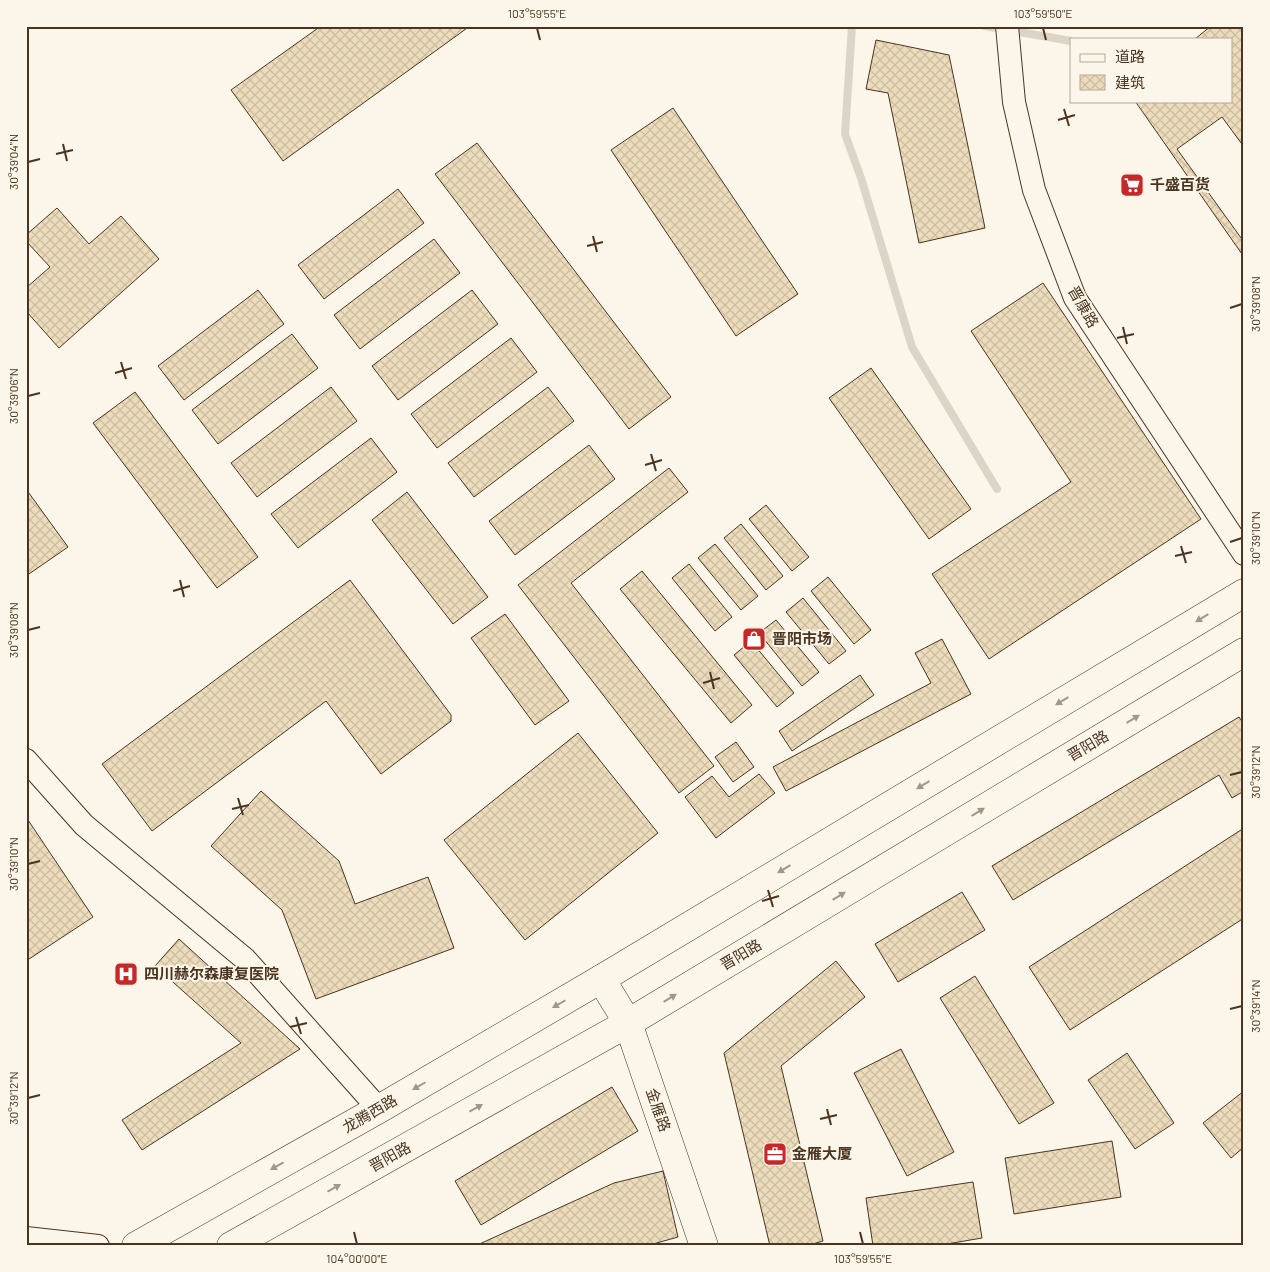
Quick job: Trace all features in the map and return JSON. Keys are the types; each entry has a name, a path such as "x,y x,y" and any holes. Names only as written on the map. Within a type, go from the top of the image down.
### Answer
{"main road":[{"path":"601,979 1244,593"},
{"name":"晋阳路","path":"231,1246 628,1023 1244,652"},
{"name":"金雁路","path":"601,979 628,1023 704,1246"},
{"name":"龙腾西路","path":"136,1246 379,1109 601,979"}],"street":[{"name":"晋康路","path":"1007,26 1014,102 1034,190 1075,298 1244,554"},
{"path":"26,760 84,824 245,959 379,1109"},
{"path":"26,1238 98,1246"}],"building":[{"path":"321,26 470,26 283,161 231,90"},
{"path":"1211,26 1244,26 1244,147 1222,117 1177,149 1244,242 1244,257 1136,102 1232,102 1232,38 1196,38"},
{"path":"876,40 949,55 985,228 919,243 888,93 866,89"},
{"path":"673,108 798,294 736,336 611,150"},
{"path":"477,143 671,397 629,429 435,174"},
{"path":"398,189 424,223 324,299 298,265"},
{"path":"57,208 89,244 121,216 159,259 59,348 26,311 26,288 50,267 26,241 26,235"},
{"path":"434,239 460,273 360,349 334,315"},
{"path":"1043,283 1201,519 989,659 932,574 1071,482 971,331"},
{"path":"258,290 284,324 184,400 158,366"},
{"path":"472,290 498,324 398,400 372,366"},
{"path":"292,334 318,368 218,444 192,410"},
{"path":"511,338 537,372 437,448 411,414"},
{"path":"871,368 971,509 929,539 829,398"},
{"path":"331,387 357,421 257,497 231,463"},
{"path":"548,387 574,421 474,497 448,463"},
{"path":"135,392 258,557 217,588 93,423"},
{"path":"371,438 397,472 298,548 271,514"},
{"path":"589,445 615,479 515,555 489,521"},
{"path":"669,468 688,492 571,583 714,766 679,793 518,585"},
{"path":"26,489 68,547 26,576"},
{"path":"407,492 488,597 453,624 372,520"},
{"path":"766,505 809,557 792,571 749,519"},
{"path":"741,524 783,576 766,590 724,538"},
{"path":"715,544 758,596 741,610 698,558"},
{"path":"689,564 732,617 715,631 672,578"},
{"path":"642,571 752,705 731,723 620,589"},
{"path":"828,577 871,630 854,644 811,591"},
{"path":"350,580 451,715 451,721 381,774 326,701 152,831 102,764"},
{"path":"803,598 846,651 829,664 786,612"},
{"path":"505,614 569,701 535,725 471,638"},
{"path":"776,620 819,672 802,686 759,633"},
{"path":"942,639 971,694 786,791 773,767 931,683 915,653"},
{"path":"751,641 794,693 777,707 734,655"},
{"path":"860,675 874,695 792,751 779,731"},
{"path":"1239,717 1244,724 1244,791 1232,798 1219,775 1013,900 992,866"},
{"path":"578,733 658,833 525,940 444,840"},
{"path":"736,742 754,767 733,782 715,757"},
{"path":"759,774 775,793 716,838 685,797 712,776 729,797"},
{"path":"261,791 339,861 355,904 428,877 454,948 316,999 282,910 211,846"},
{"path":"28,820 93,917 26,961 26,822"},
{"path":"1244,828 1244,918 1070,1030 1029,967"},
{"path":"962,892 985,930 898,982 875,944"},
{"path":"179,939 300,1049 142,1150 122,1120 241,1043 155,966"},
{"name":"金雁大厦","path":"836,961 865,997 781,1066 823,1241 806,1246 770,1246 724,1053"},
{"path":"975,976 1054,1103 1019,1124 940,998"},
{"path":"901,1049 954,1152 907,1176 854,1073"},
{"path":"1127,1053 1174,1123 1135,1149 1088,1080"},
{"path":"612,1087 638,1131 481,1225 455,1181"},
{"path":"1244,1091 1244,1147 1231,1158 1203,1123"},
{"path":"1112,1141 1121,1197 1014,1214 1005,1158"},
{"path":"663,1171 678,1237 646,1246 475,1246 614,1183"},
{"path":"973,1182 982,1238 935,1246 873,1246 866,1198"}],"waterway":[{"path":"852,26 845,134 861,178 912,347 997,489"},
{"path":"985,26 1070,41"}],"place":[{"name":"千盛百货","path":"1132,185"},
{"name":"晋阳市场","path":"754,639"},
{"name":"四川赫尔森康复医院","path":"126,974"},
{"name":"金雁大厦","path":"775,1154"}]}
